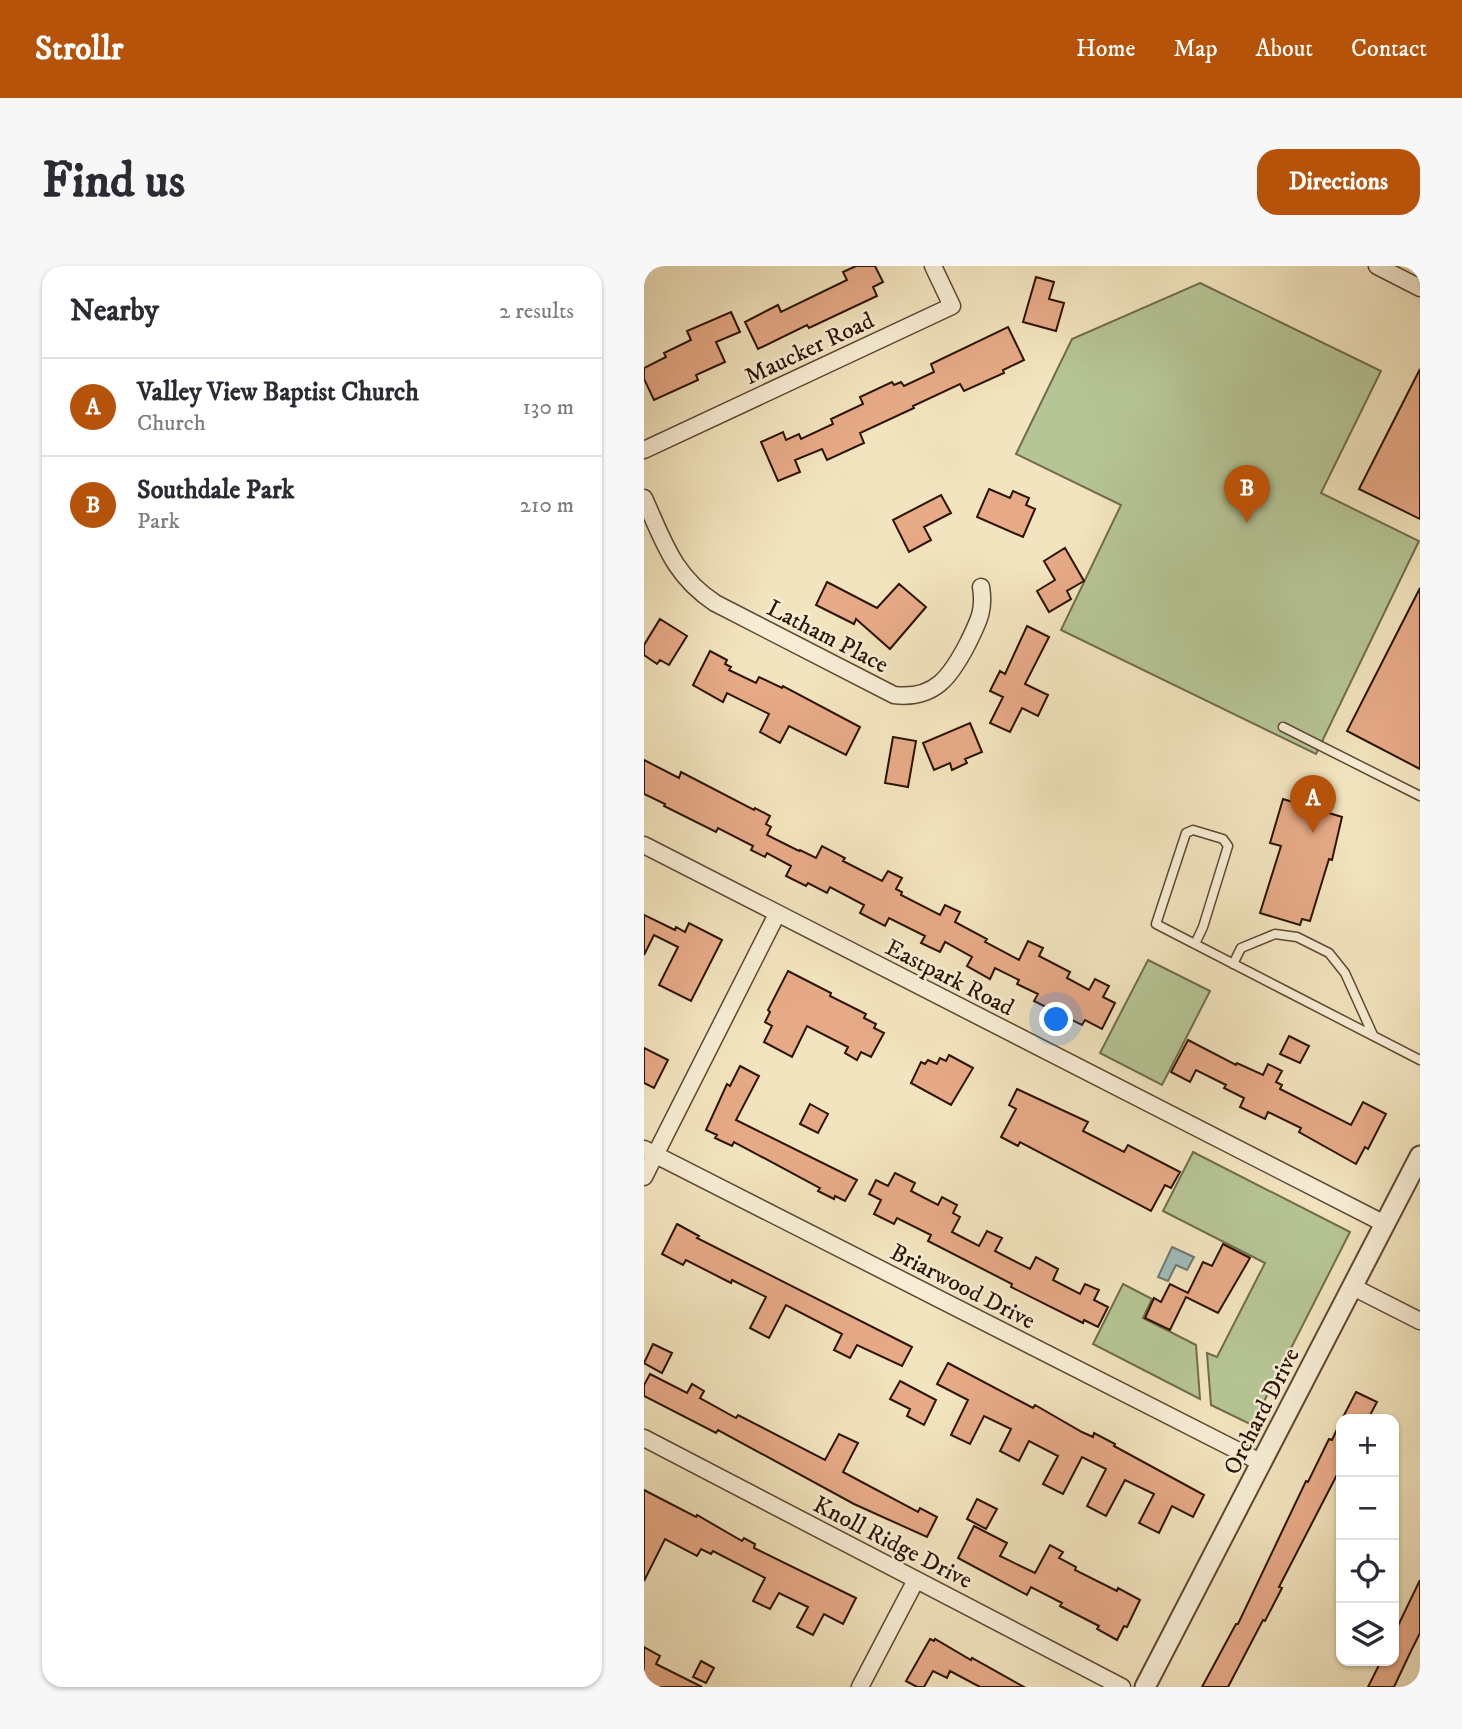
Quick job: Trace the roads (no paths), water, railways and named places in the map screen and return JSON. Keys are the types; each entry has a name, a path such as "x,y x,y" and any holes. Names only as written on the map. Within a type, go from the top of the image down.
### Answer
{"street":[{"name":"Maucker Road","path":"644,450 952,306 933,266"},
{"path":"1377,266 1420,288"},
{"name":"Latham Place","path":"644,498 674,562 700,592 715,603 894,695 911,697 927,692 943,682 955,669 980,618 983,602 981,586"},
{"name":"Eastpark Road","path":"644,845 1385,1224"},
{"path":"644,1177 650,1152 777,914"},
{"name":"Briarwood Drive","path":"650,1152 1262,1463"},
{"name":"Orchard Drive","path":"1145,1687 1420,1156"},
{"path":"1353,1287 1420,1321"},
{"name":"Knoll Ridge Drive","path":"644,1438 1122,1687"},
{"path":"860,1687 916,1580"}],"lane":[{"path":"1283,727 1420,796"},
{"path":"1195,944 1203,927 1228,846 1223,839 1193,830 1186,833 1156,924 1420,1060"},
{"path":"1233,964 1241,948 1275,934 1297,937 1329,953 1345,973 1373,1035"}],"water":[{"path":"1172,1247 1194,1257 1187,1270 1176,1265 1168,1281 1158,1277"}],"place":[{"name":"Southdale Park","path":"1247,523"},
{"name":"Valley View Baptist Church","path":"1313,833"}]}
